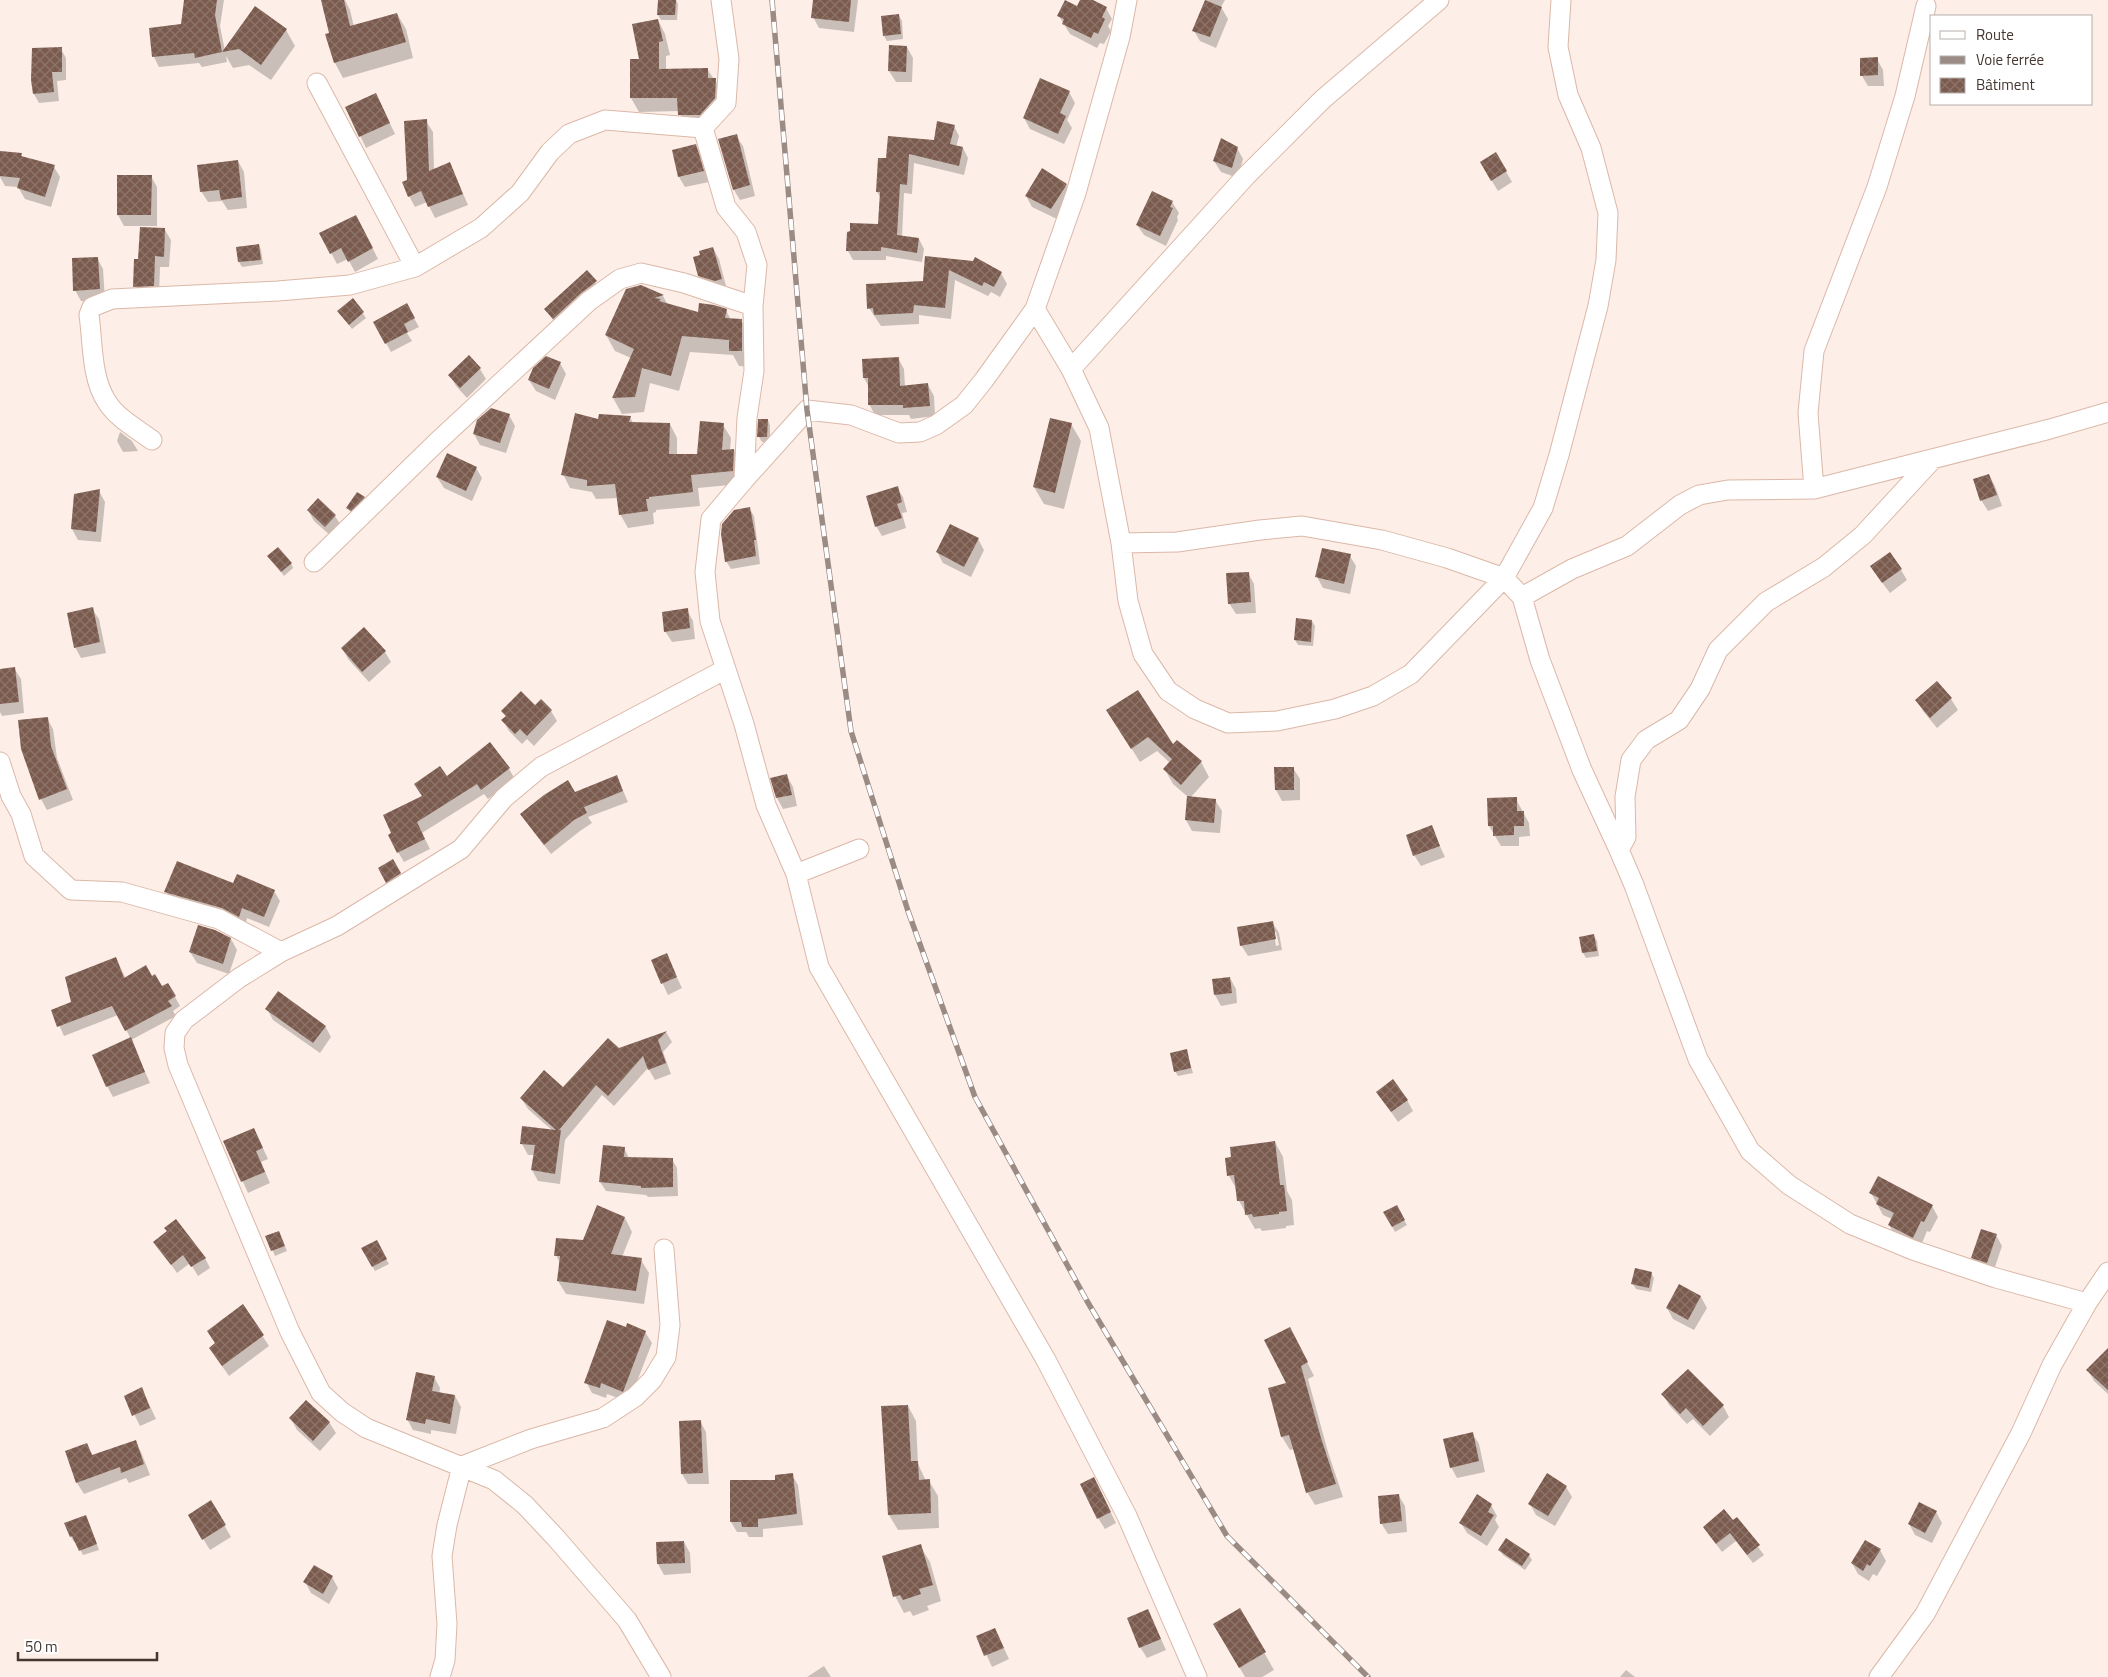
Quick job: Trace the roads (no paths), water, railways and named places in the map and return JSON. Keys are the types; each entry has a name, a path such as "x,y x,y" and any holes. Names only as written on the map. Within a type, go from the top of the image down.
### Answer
{"street":[{"path":"703,128 726,102 728,60 721,0"},
{"path":"1127,0 1120,36 1076,193 1035,309 984,380 964,405 936,425 920,432 899,433 851,415 807,410 711,519 704,572 710,621 744,724 766,805 796,874 819,966 1046,1360 1127,1516 1198,1677"},
{"path":"1071,368 1246,176 1323,100 1438,0"},
{"path":"1035,309 1071,368 1099,428 1121,543 1128,601 1143,654 1168,691 1195,709 1228,723 1277,721 1335,709 1373,696 1411,674 1504,578 1543,508 1559,455 1598,306 1606,260 1608,213 1591,148 1568,95 1558,47 1561,0"},
{"path":"1814,489 1808,413 1814,351 1877,187 1905,96 1926,6"},
{"path":"317,83 415,267"},
{"path":"152,440 118,414 108,403 98,384 89,315 92,307 112,299 278,291 350,285 415,267 481,228 520,193 550,152 569,134 605,120 703,128"},
{"path":"703,128 726,207 746,232 757,265 753,306 754,371 747,418 744,480"},
{"path":"314,562 429,449 589,301 620,279 641,273 684,283 753,306"},
{"path":"1522,597 1572,570 1627,546 1680,505 1699,495 1728,490 1814,489 2108,412"},
{"path":"1619,850 1626,836 1625,796 1631,760 1646,740 1679,720 1700,688 1718,650 1766,602 1824,567 1863,535 1933,459"},
{"path":"1121,543 1177,542 1302,526 1382,540 1447,558 1504,578 1522,597 1540,660 1578,761 1619,850 1698,1060 1750,1151 1789,1185 1850,1224 1913,1250 1977,1272 2087,1303"},
{"path":"661,1677 626,1620 556,1538 525,1505 494,1480 366,1428 342,1412 321,1393 290,1332 178,1065 174,1048 175,1033 184,1020 239,978 281,952 337,926 461,849 504,798 541,767 726,670"},
{"path":"0,762 12,796 21,814 34,856 71,890 122,892 219,919 281,952"},
{"path":"796,874 859,849"},
{"path":"462,1466 531,1440 603,1418 635,1397 652,1380 666,1357 670,1324 664,1249"},
{"path":"1879,1677 1925,1614 2021,1433 2052,1365 2087,1303 2108,1272"},
{"path":"440,1677 445,1660 447,1624 443,1595 442,1556 447,1525 462,1466"}],"railway":[{"path":"772,0 807,410 851,731 908,911 975,1097 1087,1301 1227,1536 1368,1677"}]}
